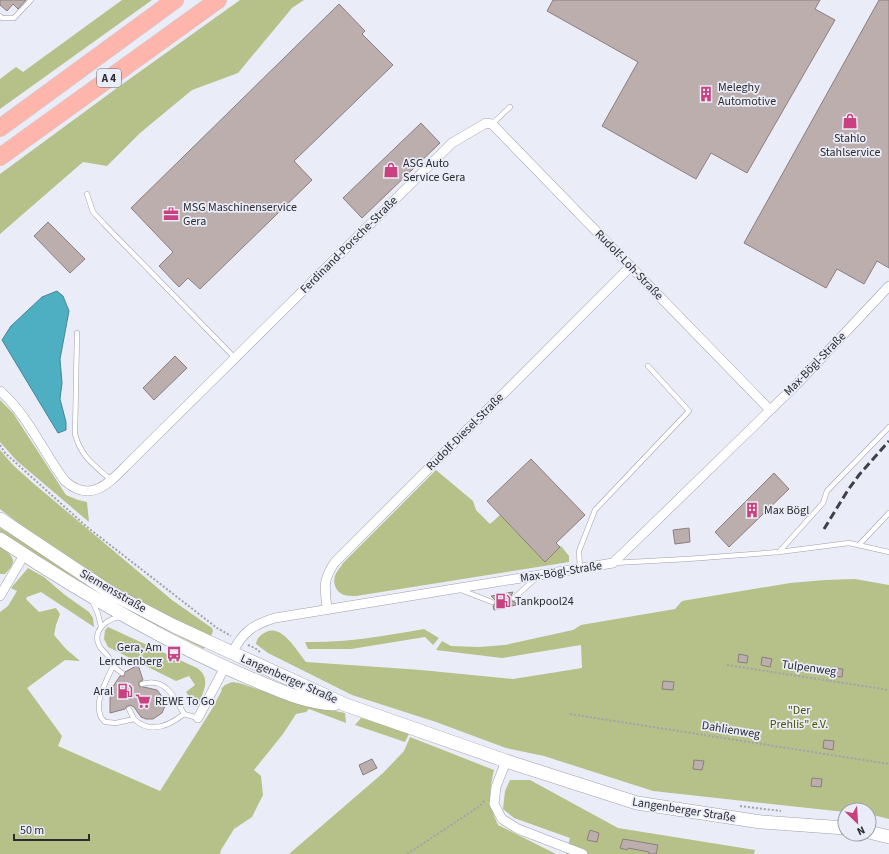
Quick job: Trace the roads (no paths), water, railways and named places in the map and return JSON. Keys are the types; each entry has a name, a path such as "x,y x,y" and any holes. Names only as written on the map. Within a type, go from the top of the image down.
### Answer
{"highway":[{"name":"A 4","path":"0,128 175,0"},
{"name":"A 4","path":"0,156 218,0"}],"main road":[{"name":"Siemensstraße","path":"0,519 111,593 174,626 232,653"},
{"name":"Siemensstraße","path":"0,539 127,617 225,667"},
{"path":"225,667 232,653"},
{"name":"Langenberger Straße","path":"232,653 273,670 302,686 346,705 506,761 636,803 761,822 837,827"},
{"name":"Langenberger Straße","path":"225,667 298,698 323,703 346,705"},
{"path":"877,834 889,837"}],"street":[{"name":"Rudolf-Loh-Straße","path":"489,124 770,410"},
{"name":"Ferdinand-Porsche-Straße","path":"0,391 9,398 18,410 65,482 72,488 79,491 88,491 103,486 111,480 452,143 489,124"},
{"name":"Rudolf-Diesel-Straße","path":"327,609 325,585 327,574 335,562 630,267"},
{"name":"Max-Bögl-Straße","path":"232,653 239,640 246,632 260,622 275,618 613,564 797,384 889,286"},
{"path":"0,596 24,555"},
{"path":"198,718 225,667"},
{"path":"506,761 496,787 494,804 502,819 518,828 583,854"}],"lane":[{"path":"0,16 2,18 14,18 31,0"},
{"path":"489,124 510,107"},
{"path":"87,194 93,212 235,358"},
{"path":"77,333 75,434 78,446 84,455 111,480"},
{"path":"580,569 579,551 595,510 688,411 648,366"},
{"path":"779,552 823,503 827,491 889,427"},
{"path":"859,545 889,513"},
{"path":"613,564 779,552 849,543 889,552"},
{"path":"514,598 538,576"},
{"path":"457,588 492,602"},
{"path":"89,595 98,614 101,627 98,637 99,645 108,656 113,666 122,673"},
{"path":"101,627 109,620 119,617 127,617"},
{"path":"113,666 99,702 100,715 105,722 116,723 134,719"},
{"path":"142,684 150,682 158,683 166,687 184,714 198,718"},
{"path":"129,709 134,719 144,726 162,727 184,714"}],"water":[{"path":"57,291 63,296 69,311 60,359 62,383 60,399 66,422 66,430 58,433 2,340 11,326 42,297"}],"railway":[{"path":"824,529 859,475 889,441"}],"place":[{"name":"Meleghy Automotive","path":"706,94"},
{"name":"Stahlo Stahlservice","path":"850,121"},
{"name":"ASG Auto Service Gera","path":"391,170"},
{"name":"MSG Maschinenservice Gera","path":"171,214"},
{"name":"Max Bögl","path":"752,510"},
{"name":"Tankpool24","path":"503,601"},
{"name":"Gera, Am Lerchenberg","path":"174,654"},
{"name":"Aral","path":"125,691"},
{"name":"REWE To Go","path":"143,701"}],"park label":[{"name":"\"Der Prehlis\" e.V.","path":"799,717"}]}
